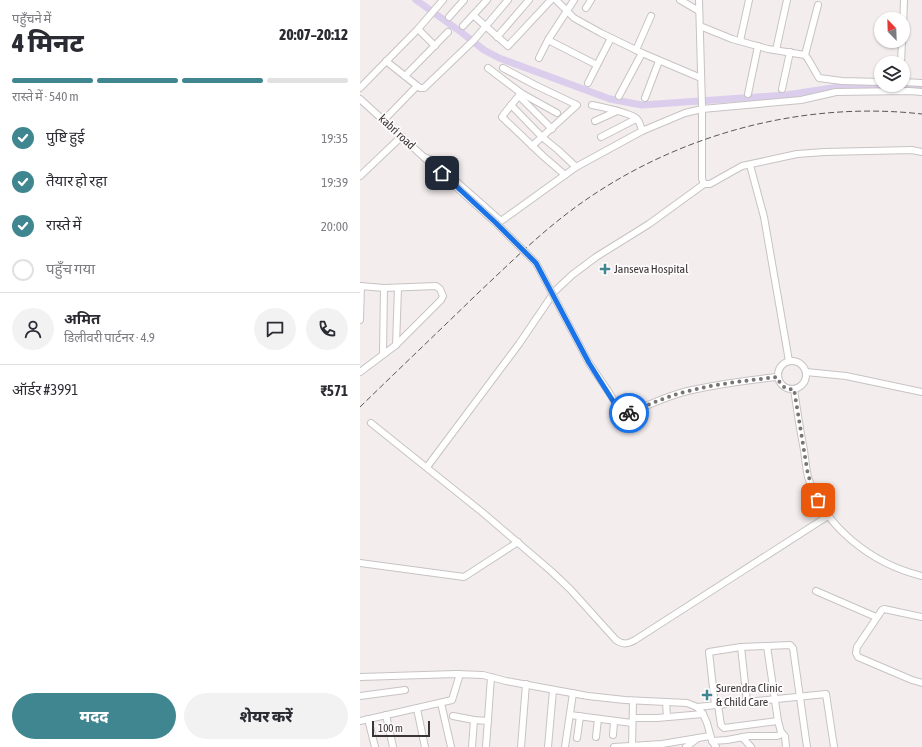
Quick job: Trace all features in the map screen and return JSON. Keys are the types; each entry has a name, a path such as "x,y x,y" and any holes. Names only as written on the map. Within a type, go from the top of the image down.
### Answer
{"street":[{"path":"360,88 418,29 443,0"},
{"path":"463,26 487,0"},
{"path":"386,61 417,86 422,89 424,88 472,42 508,0"},
{"path":"497,37 529,0"},
{"path":"473,15 507,46 509,46 551,0"},
{"path":"556,0 577,20 639,52 701,78"},
{"path":"539,58 566,10 574,0"},
{"path":"586,8 591,0"},
{"path":"680,0 699,11"},
{"path":"699,0 702,96 702,179 704,184"},
{"path":"740,41 749,0"},
{"path":"776,50 787,0"},
{"path":"904,0 904,12"},
{"path":"449,17 461,1"},
{"path":"805,55 818,5"},
{"path":"620,96 639,52 651,16"},
{"path":"700,26 758,46 805,55 819,78 842,81 874,81"},
{"path":"418,29 434,46"},
{"path":"405,76 448,32"},
{"path":"588,83 611,38"},
{"path":"548,40 597,65"},
{"path":"748,94 758,46"},
{"path":"782,89 790,52"},
{"path":"644,98 660,61"},
{"path":"488,68 520,95 552,129"},
{"path":"503,68 576,104 577,106 532,146"},
{"path":"842,81 842,92"},
{"path":"910,83 922,84"},
{"path":"384,120 417,86"},
{"path":"424,157 432,160 500,221 576,167 642,131 702,107 801,100 842,92 874,91"},
{"path":"910,91 922,92"},
{"path":"520,95 502,117 565,175"},
{"path":"520,95 557,113"},
{"name":"kabri road","path":"360,99 402,136 534,260 589,363 620,412 626,415 672,396 692,390 777,377"},
{"path":"511,105 542,137 576,167"},
{"path":"592,105 617,111 636,119 642,131"},
{"path":"595,121 617,111"},
{"path":"601,137 636,119"},
{"path":"360,176 402,136"},
{"path":"427,467 519,344 555,291 572,275 596,257 649,224 704,184 710,184 738,168 779,157 818,152 912,150 922,152"},
{"path":"750,165 764,217 789,361"},
{"path":"360,320 361,286 384,288 438,287 443,296 441,300 396,345 360,372"},
{"path":"383,354 384,288"},
{"path":"396,345 398,288"},
{"path":"789,361 800,363 806,372 804,383 800,387 789,390 780,384 777,377 779,367 789,361"},
{"path":"806,372 846,376 922,392"},
{"path":"794,389 808,475 813,489 828,516 869,554 901,570 922,576"},
{"path":"370,422 518,542 570,589 616,640 622,643 628,643 635,640 828,516"},
{"path":"360,563 464,577 518,542"},
{"path":"816,591 876,617"},
{"path":"922,617 884,609 880,611 857,647 856,655 922,683"},
{"path":"767,646 778,721 782,734 785,736 786,747"},
{"path":"778,721 724,728 717,705 709,653 711,651 741,647 792,646 807,747"},
{"path":"741,647 747,702"},
{"path":"360,677 460,674 483,675 553,690 612,699 687,703 697,707 826,694 834,747"},
{"path":"360,721 417,709 441,703 453,698 460,674"},
{"path":"486,747 491,677"},
{"path":"521,747 526,684"},
{"path":"360,696 405,690"},
{"path":"548,747 553,690"},
{"path":"565,747 574,693"},
{"path":"632,746 633,700"},
{"path":"666,702 667,717"},
{"path":"441,703 451,747"},
{"path":"697,707 703,714 713,743"},
{"path":"417,709 425,747"},
{"path":"570,715 614,722 703,714"},
{"path":"386,715 393,747"},
{"path":"453,716 474,720 488,720"},
{"path":"577,738 580,716"},
{"path":"368,719 375,747"},
{"path":"596,737 598,719"},
{"path":"472,747 474,720"},
{"path":"613,735 614,722"},
{"path":"614,747 660,745 698,738 713,743 752,735 775,736 782,734"},
{"path":"742,737 751,747"},
{"path":"686,747 698,738"}],"waterway":[{"path":"416,0 484,50 499,58 610,99 642,105 786,95 852,85 906,86 922,88"}],"railway":[{"path":"360,407 477,294 545,231 569,212 608,186 648,163 692,144 736,130 782,119 828,113 875,111 922,114"}],"way so far":[{"path":"629,413 672,396 692,390 777,377 780,384 784,387 789,390 794,389 808,475 818,500"}],"place":[{"name":"Janseva Hospital","path":"605,269"},
{"name":"Surendra Clinic & Child Care","path":"707,695"}],"route":[{"path":"442,173 534,260 589,363 620,412 624,415 629,413"}]}
